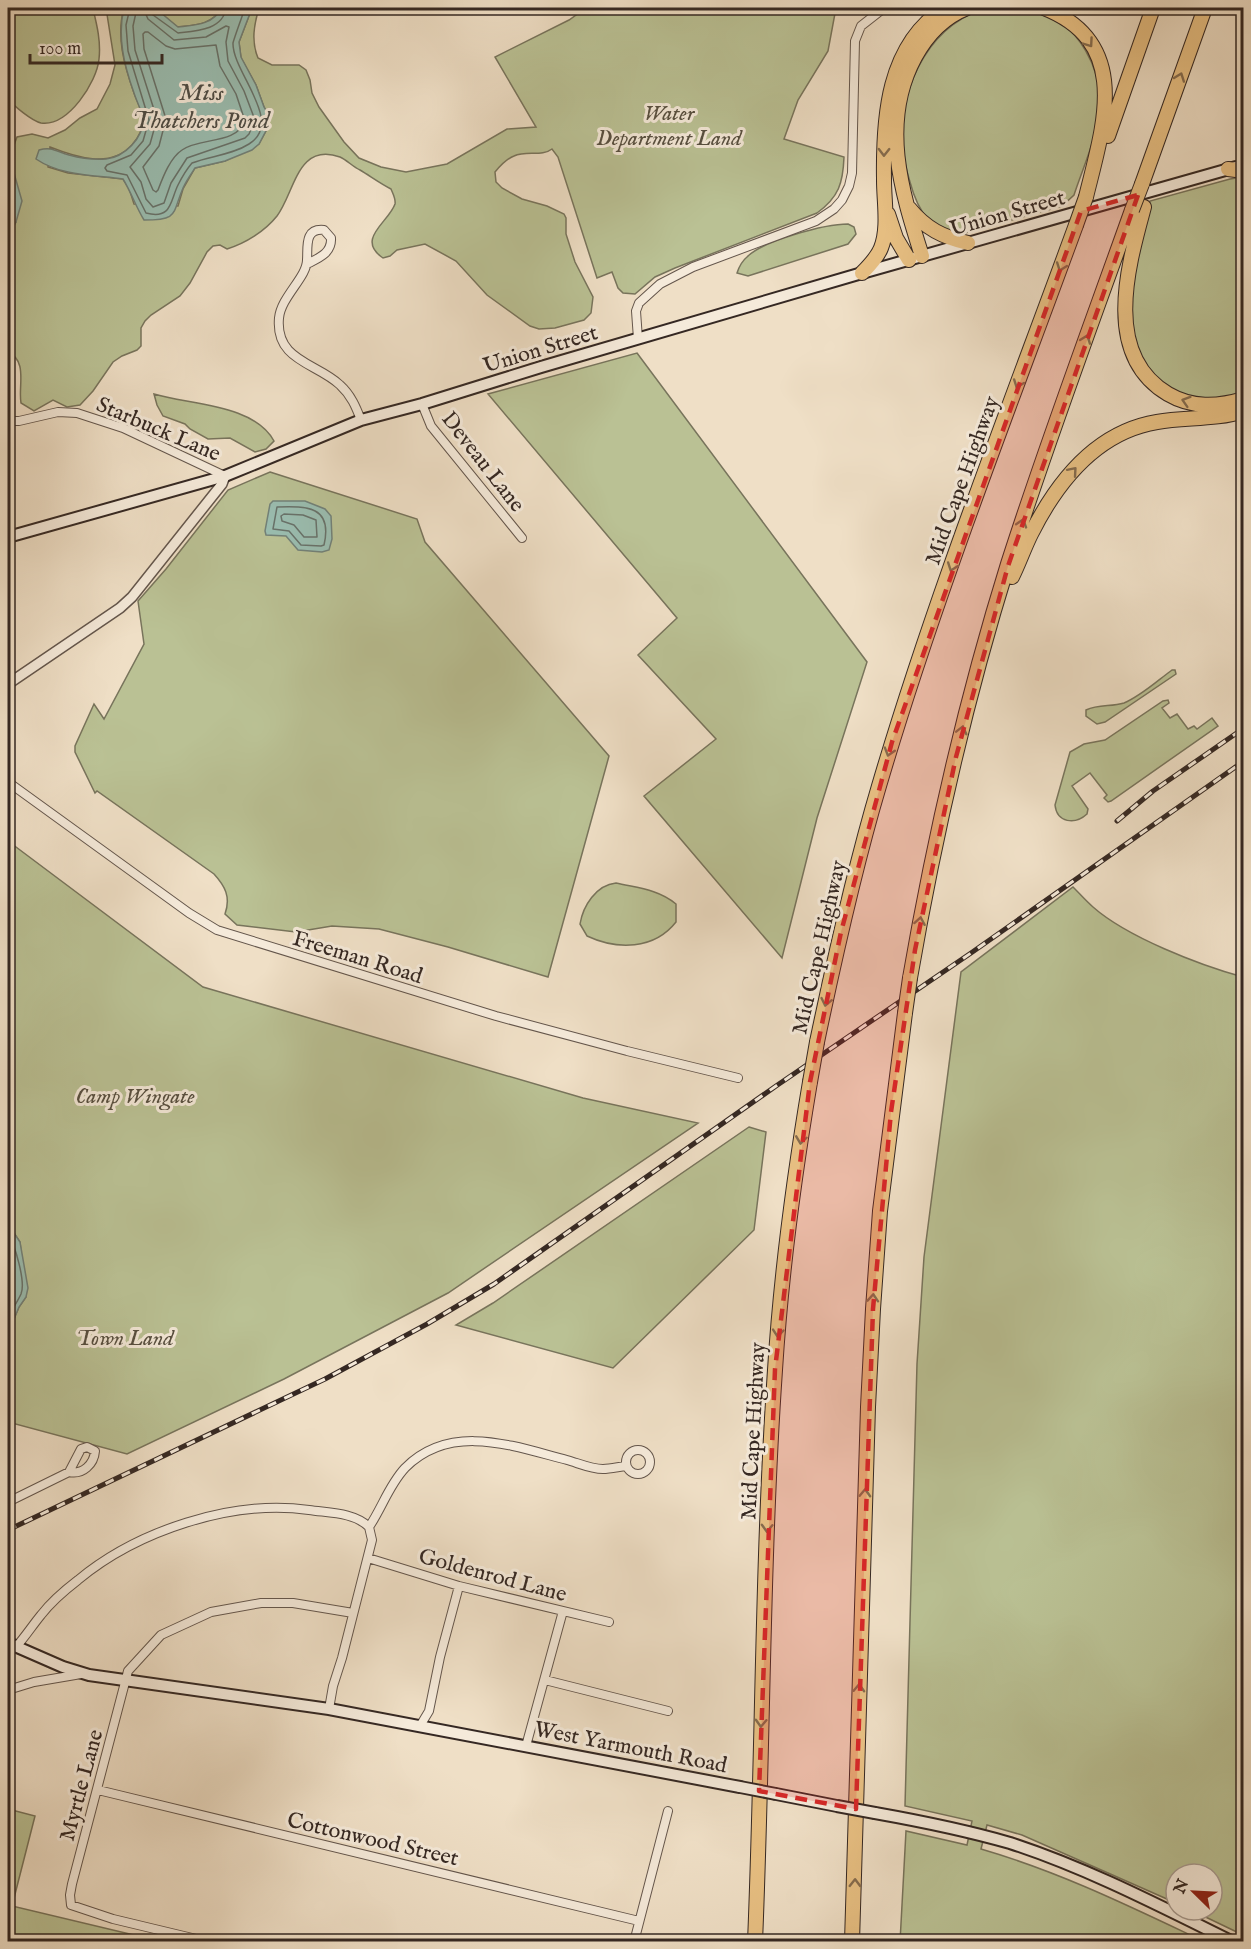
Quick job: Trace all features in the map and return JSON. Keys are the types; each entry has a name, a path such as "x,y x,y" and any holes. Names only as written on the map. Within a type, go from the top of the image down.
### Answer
{"highway":[{"path":"861,273 873,261 882,246 885,206 885,122 892,85 899,63 910,42 923,25 945,8"},
{"path":"915,258 908,207 897,165 895,137 901,93 910,65 925,40 941,23 967,8"},
{"path":"1044,8 1067,20 1084,37 1097,57 1105,78 1106,102 1103,124 1087,203"},
{"name":"Mid Cape Highway","path":"755,1941 768,1496 775,1369 789,1223 818,1042 853,885 895,733 922,649 1076,225 1087,203 1153,8"},
{"path":"852,1941 870,1348 880,1211 910,978 944,805 994,613 1038,472 1138,208 1165,118 1205,8"},
{"path":"1228,169 1244,171"},
{"path":"885,206 897,238 915,258"},
{"path":"908,207 918,219 935,232 968,243"},
{"path":"1138,208 1125,297 1126,325 1135,358 1155,385 1179,399 1209,406 1244,399"},
{"path":"994,613 1032,532 1053,497 1070,473 1097,447 1116,435 1146,424 1223,416 1244,411"}],"main road":[{"name":"Union Street","path":"8,537 225,476 361,420 968,243 1087,203 1244,165"},
{"name":"West Yarmouth Road","path":"12,1645 83,1674 329,1709 875,1813 989,1837 1080,1869 1233,1941"}],"street":[{"path":"638,339 636,311 639,303 660,284 693,267 816,221 842,200 852,173 855,41 861,26 884,8"},
{"path":"308,264 280,310 282,340 293,356 341,386 355,403 361,420"},
{"name":"Deveau Lane","path":"422,404 431,426 522,538"},
{"name":"Starbuck Lane","path":"8,422 19,422 58,412 77,413 123,428 225,476"},
{"path":"8,684 120,608 132,597 222,484 225,476"},
{"name":"Freeman Road","path":"8,782 195,917 217,930 496,1016 738,1078"},
{"path":"329,1709 372,1540 369,1527 388,1491 414,1460 434,1449 458,1442 495,1442 602,1470 626,1466"},
{"path":"8,1502 69,1472"},
{"path":"12,1645 31,1631 41,1615 98,1564 145,1538 184,1522 255,1508 274,1508 303,1509 354,1517 369,1527"},
{"name":"Goldenrod Lane","path":"368,1558 459,1587 609,1622"},
{"path":"420,1726 429,1711 440,1657 459,1587"},
{"name":"Myrtle Lane","path":"208,1941 73,1907 70,1899 125,1681 131,1666 161,1635 211,1612 242,1605 278,1602 354,1613"},
{"path":"526,1746 562,1611"},
{"path":"8,1689 83,1674"},
{"path":"545,1680 668,1711"},
{"name":"Cottonwood Street","path":"98,1790 639,1921"},
{"path":"634,1941 668,1811"}],"highlighted area":[{"path":"1138,195 1008,566 956,757 915,950 891,1112 873,1309 856,1809 759,1791 775,1369 810,1082 841,932 892,742 1081,211"}],"green space":[{"path":"8,8 93,9 99,46 97,69 79,101 61,118 41,123 8,99"},
{"name":"Water Department Land","path":"106,8 124,8 121,29 122,50 130,82 142,114 141,130 132,145 114,157 92,159 50,147 48,167 68,173 123,179 129,188 134,204 178,206 183,189 195,168 225,161 259,144 268,127 269,117 256,85 241,58 239,42 252,8 259,8 254,33 258,58 272,65 299,65 306,70 312,93 319,107 344,142 359,158 381,167 406,172 447,164 507,129 536,127 495,57 569,20 586,8 836,8 828,51 798,100 784,139 844,157 841,182 835,195 817,213 675,268 655,277 635,294 623,293 618,288 612,272 597,278 558,157 552,149 544,153 519,154 511,157 495,172 496,182 522,199 547,206 564,214 566,234 575,262 593,297 591,313 584,320 555,328 539,329 530,326 487,295 456,261 425,244 397,250 383,258 375,251 372,244 376,231 395,204 391,189 340,157 326,154 315,157 299,172 283,206 267,227 248,240 227,249 220,245 213,246 180,296 145,321 141,328 141,346 113,362 80,405 67,407 53,400 34,411 21,403 20,368 18,361 8,352 8,235 16,222 14,173 8,161 9,145 14,145 17,137 32,134 48,138 97,109 110,84 115,65"},
{"path":"155,8 222,8 208,21 197,25 177,27"},
{"path":"992,8 1033,8 1064,24 1076,36 1086,50 1098,82 1099,116 1092,145 1074,195 1062,206 965,233 953,232 935,225 928,219 913,193 902,141 906,98 924,57 937,40 953,25 971,14"},
{"path":"1243,177 1243,394 1215,400 1186,396 1165,385 1145,366 1135,345 1131,325 1136,261 1150,201"},
{"path":"848,224 854,227 856,234 848,244 748,276 737,273 745,259 766,245 810,230"},
{"path":"637,353 867,662 817,818 782,958 644,796 716,739 638,655 677,618 488,394"},
{"path":"154,394 237,413 265,429 274,441 266,449 255,452 230,438 208,439 185,424 163,416"},
{"path":"270,472 417,519 425,542 609,756 548,977 379,929 332,926 296,932 237,925 225,914 226,892 214,874 97,791 95,793 75,752 75,746 94,704 104,719 144,644 138,601 228,490"},
{"path":"1175,670 1176,674 1105,722 1097,724 1086,716 1086,710 1091,708 1130,700"},
{"path":"1168,700 1169,703 1162,708 1170,718 1177,714 1188,729 1194,726 1197,729 1212,718 1218,726 1111,801 1108,802 1104,798 1107,795 1090,773 1072,786 1088,809 1087,814 1072,821 1059,816 1055,805 1070,752 1084,744 1105,740 1163,701"},
{"name":"Camp Wingate","path":"8,841 203,987 583,1098 698,1123 448,1293 284,1379 127,1454 8,1422 8,1333 26,1297 20,1242 8,1224"},
{"path":"616,883 647,890 669,899 676,904 676,922 657,938 635,945 610,944 587,936 580,924 587,904 602,888"},
{"path":"1073,887 1090,905 1125,929 1164,949 1243,977 1243,1935 1216,1922 1224,1922 1224,1862 1164,1862 1164,1898 1022,1835 987,1825 981,1849 1066,1879 1203,1941 900,1942 906,1831 967,1845 972,1821 905,1806 917,1364 924,1257 961,972"},
{"path":"749,1127 766,1132 754,1230 613,1368 456,1325 493,1303"},
{"path":"8,1809 35,1816 12,1906 159,1941 8,1941"}],"water":[{"name":"Miss Thatchers Pond","path":"124,8 155,8 178,27 208,21 222,8 252,8 239,42 241,57 270,117 268,127 259,144 252,150 225,161 195,168 184,185 175,210 169,217 163,219 144,220 123,179 67,172 36,159 39,150 47,149 78,157 106,159 120,155 132,145 140,133 143,119 127,72 121,40"},
{"path":"8,161 22,201 16,222 8,235"},
{"path":"273,501 305,501 325,509 331,516 332,539 329,550 322,552 298,550 286,536 266,535 270,504"},
{"path":"8,1224 20,1242 28,1288 26,1297 8,1333"}],"railway":[{"path":"1117,821 1153,791 1244,728"},
{"path":"8,1530 325,1379 427,1324 494,1284 1244,761"}],"park label":[{"name":"Town Land","path":"125,1337"}]}
